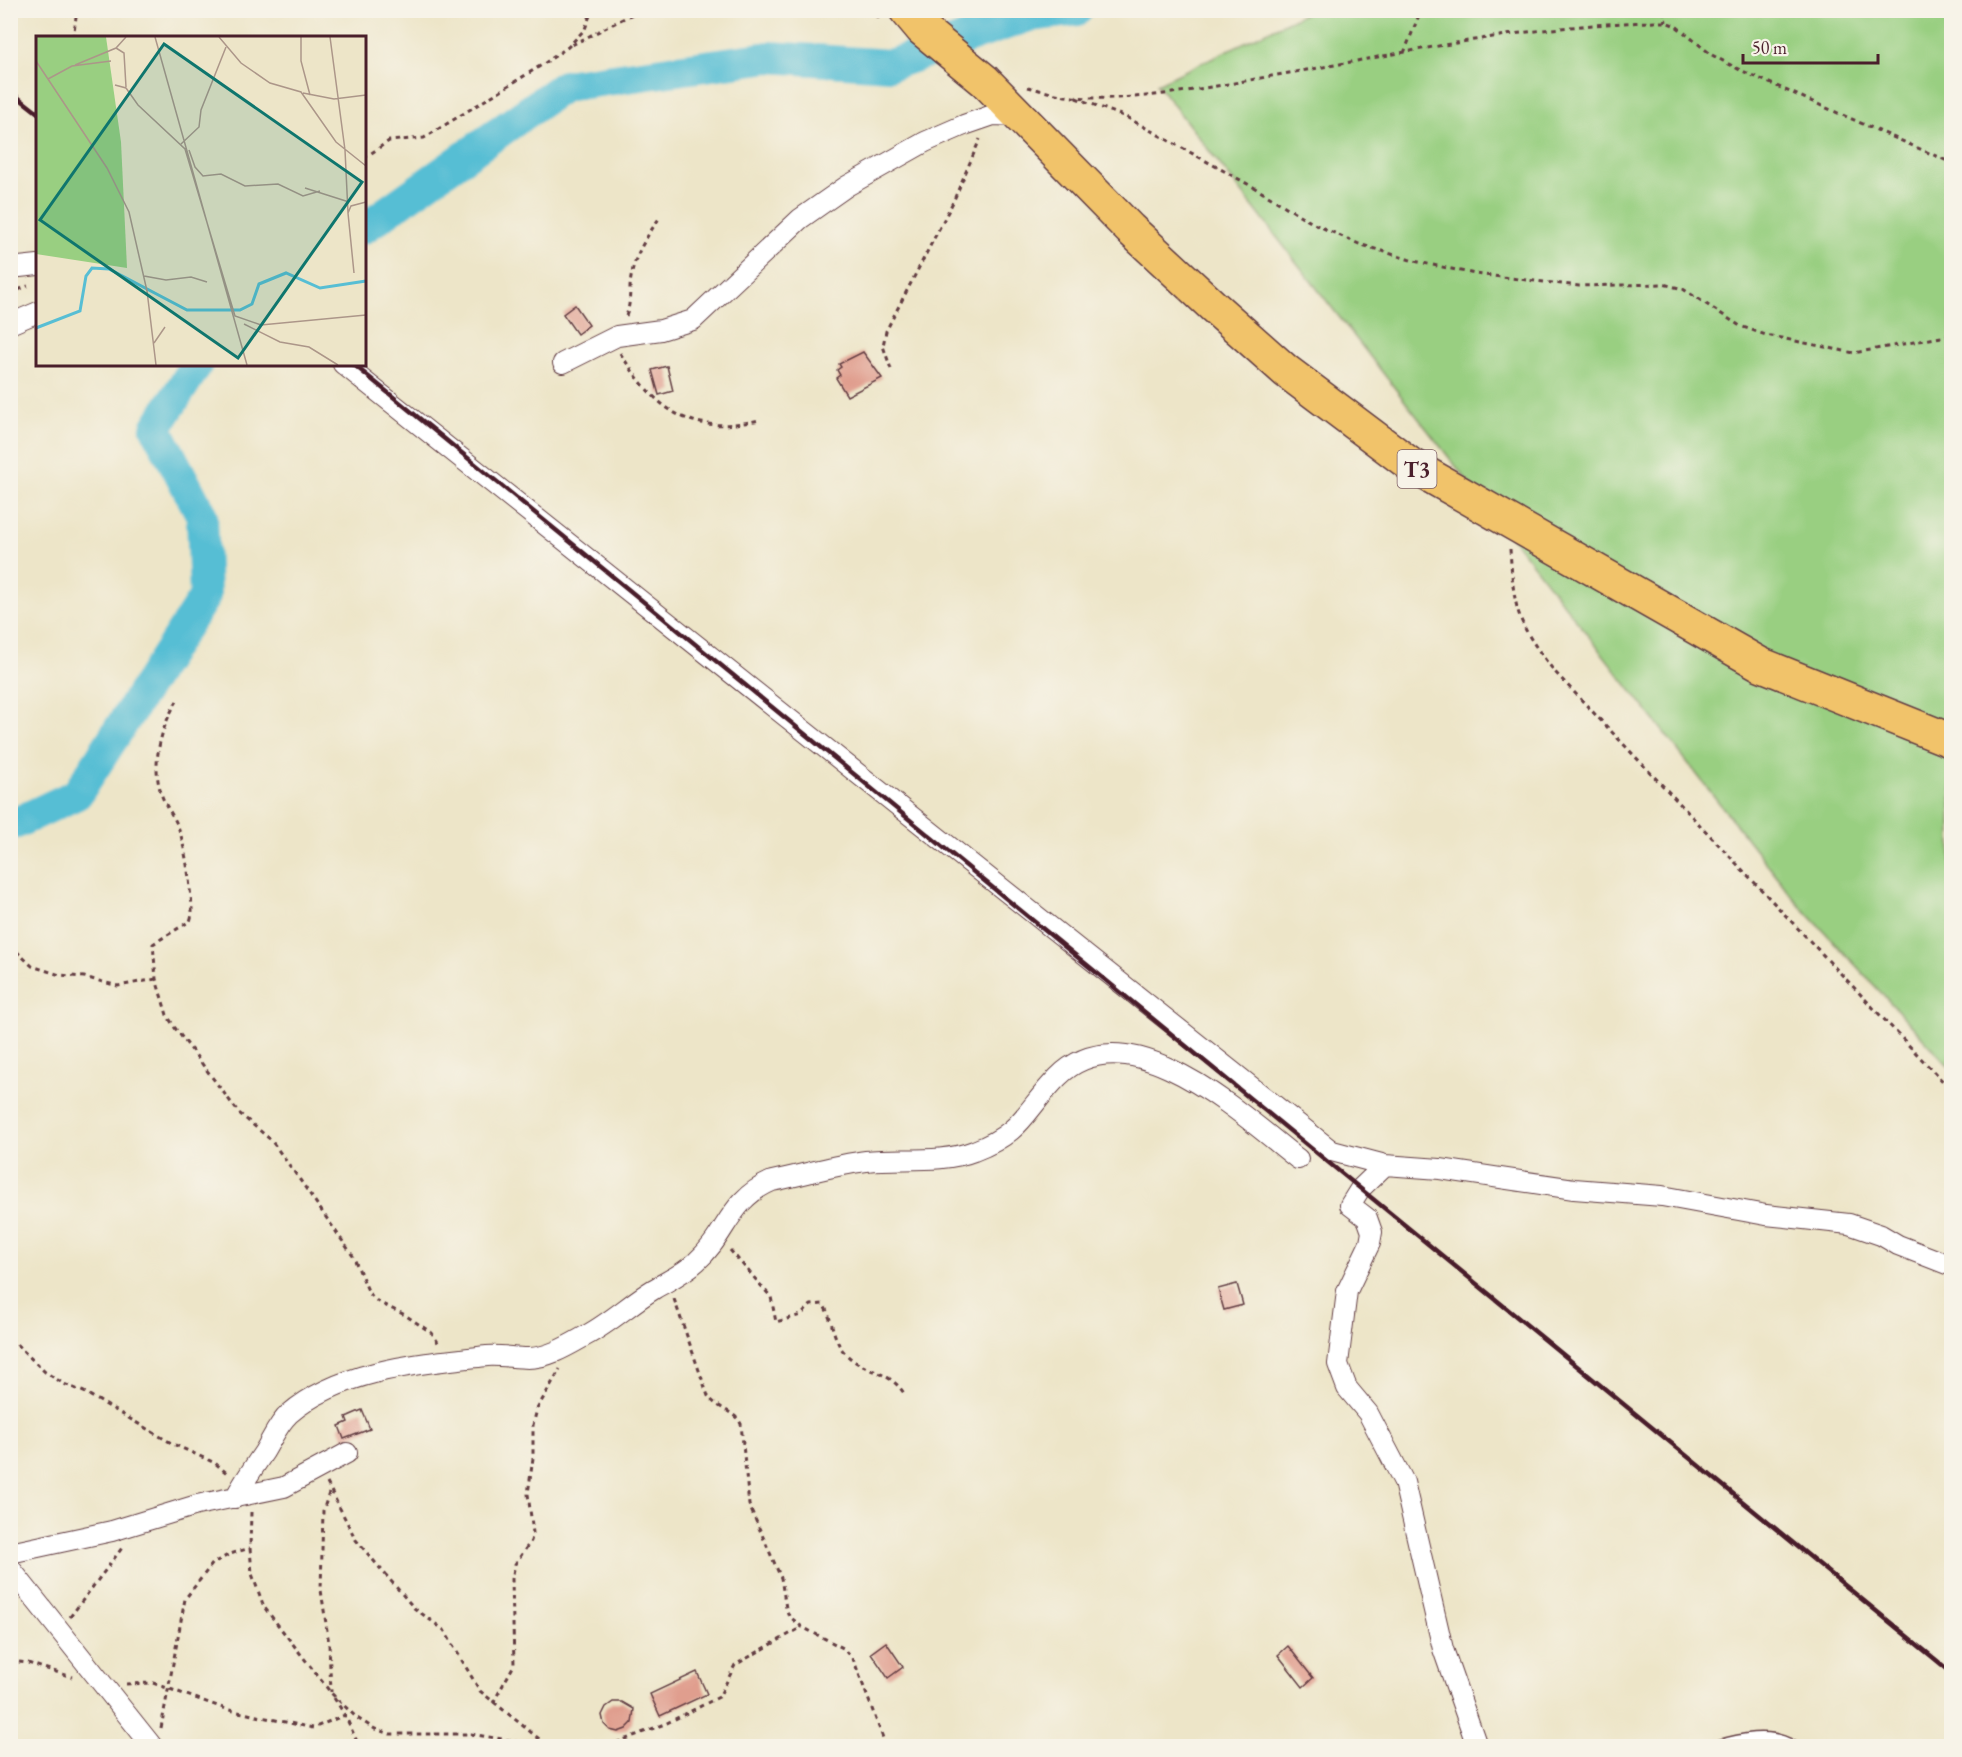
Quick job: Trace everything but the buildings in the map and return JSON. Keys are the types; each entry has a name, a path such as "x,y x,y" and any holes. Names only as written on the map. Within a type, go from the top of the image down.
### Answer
{"highway":[{"name":"T3","path":"914,20 978,75 1003,116 1286,371 1411,465 1760,664 1952,741"}],"street":[{"path":"563,363 614,338 661,330 693,320 800,219 838,192 926,142 1003,116"},
{"path":"10,268 36,265"},
{"path":"10,324 36,313"},
{"path":"346,366 1332,1151 1385,1165 1440,1169 1574,1189 1662,1196 1788,1218 1849,1224 1881,1235 1898,1245 1952,1266"},
{"path":"242,1493 279,1425 304,1403 362,1377 444,1360 500,1355 529,1358 546,1356 621,1314 655,1288 670,1283 703,1255 746,1195 772,1181 864,1161 954,1156 990,1144 1019,1126 1058,1077 1084,1059 1099,1056 1142,1059 1181,1073 1245,1118 1298,1160"},
{"path":"1385,1165 1360,1189 1350,1205 1367,1218 1372,1232 1370,1243 1347,1291 1338,1364 1347,1388 1368,1413 1404,1482 1443,1649 1477,1746"},
{"path":"10,1553 83,1538 242,1493 284,1487 347,1453"},
{"path":"10,1568 101,1684 157,1738"}],"lane":[{"path":"1715,1746 1762,1737 1783,1739 1793,1746"}],"path":[{"path":"73,36 77,10"},
{"path":"568,47 585,28 592,10"},
{"path":"366,157 389,141 424,138 568,47 640,10"},
{"path":"737,10 771,16 777,10"},
{"path":"1404,54 1421,10"},
{"path":"1664,10 1666,22"},
{"path":"1071,97 1129,98 1404,54 1486,38 1666,22 1676,26 1712,55 1740,70 1952,163"},
{"path":"978,75 1071,97 1126,117 1255,188 1314,224 1359,244 1414,261 1475,274 1579,286 1663,284 1683,289 1740,326 1766,335 1854,354 1952,335"},
{"path":"891,369 883,346 886,331 953,202 1003,116"},
{"path":"660,217 638,253 631,276 631,301 614,338 632,372 662,405 678,415 713,427 732,426 759,420"},
{"path":"10,293 36,283"},
{"path":"1508,520 1513,597 1518,619 1532,644 1555,672 1635,753 1706,832 1952,1091"},
{"path":"177,701 169,716 156,763 160,793 177,822 181,838 189,876 191,918 153,944 156,979 167,1015 239,1113 271,1140 353,1256 369,1293 378,1302 405,1315 432,1333 444,1360"},
{"path":"10,945 32,966 60,975 84,977 118,986 156,979"},
{"path":"719,1234 733,1255 771,1297 776,1322 801,1315 811,1305 823,1304 835,1338 844,1352 857,1364 888,1376 898,1384 905,1395"},
{"path":"670,1283 708,1396 713,1403 738,1418 741,1424 752,1515 782,1578 789,1616 802,1627 843,1648 854,1661 886,1746"},
{"path":"10,1338 55,1378 173,1444 215,1463 242,1493 256,1589 264,1607 331,1693 345,1715 359,1746"},
{"path":"494,1703 514,1665 512,1580 515,1564 531,1541 533,1533 528,1494 533,1458 533,1425 537,1409 556,1377 567,1345"},
{"path":"322,1467 329,1492 356,1540 414,1608 444,1630 480,1691 546,1746"},
{"path":"329,1492 323,1511 321,1590 329,1644 331,1693 357,1718 375,1729 390,1734 471,1734 546,1746"},
{"path":"60,1631 143,1520"},
{"path":"157,1738 170,1688 185,1599 191,1588 220,1558 250,1548"},
{"path":"608,1746 628,1740 719,1697 735,1665 802,1627"},
{"path":"10,1661 28,1663 101,1684 153,1683 229,1710 286,1724 313,1728 345,1715"},
{"path":"628,1740 630,1746"}],"green space":[{"path":"1310,11 1951,11 1951,1068 1795,900 1157,84"}],"waterway":[{"path":"366,227 564,86 769,57 890,65 1029,16 1077,10"},
{"path":"10,823 16,823 77,794 205,596 202,516 156,428 196,366"}],"railway":[{"path":"10,91 36,111"},
{"path":"355,366 1952,1673"}]}
